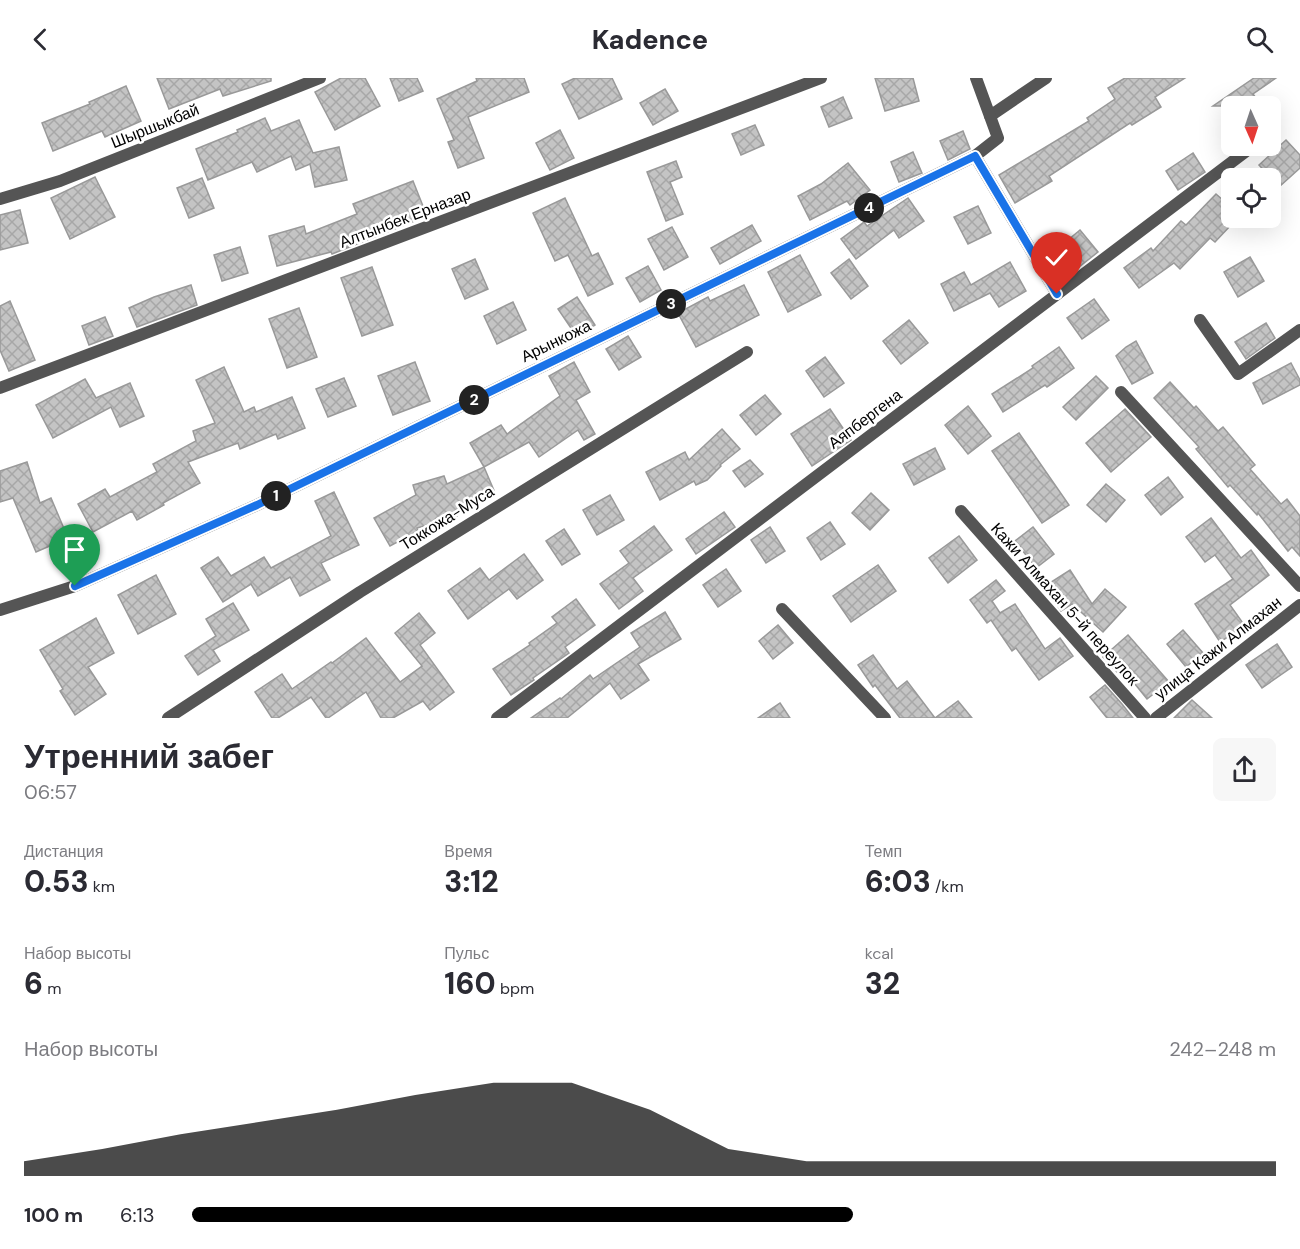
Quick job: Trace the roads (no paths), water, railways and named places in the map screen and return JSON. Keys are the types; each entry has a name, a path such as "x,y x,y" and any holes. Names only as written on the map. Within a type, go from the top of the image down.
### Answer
{"street":[{"name":"Шыршыкбай","path":"0,200 60,181 320,78"},
{"name":"Алтынбек Ерназар","path":"0,388 822,78"},
{"path":"976,78 998,138 975,156 1057,294"},
{"path":"990,116 1046,78"},
{"name":"Арынкожа","path":"0,610 75,586 257,505 975,156"},
{"name":"Аяпбергена","path":"497,718 1240,156"},
{"path":"1200,320 1238,374 1300,330"},
{"name":"Токкожа-Муса","path":"168,718 360,592 747,352"},
{"path":"1121,392 1300,586"},
{"name":"Кажи Алмахан 5-й переулок","path":"961,512 1145,718"},
{"name":"улица Кажи Алмахан","path":"1156,718 1300,605"},
{"path":"783,609 885,718"}]}
